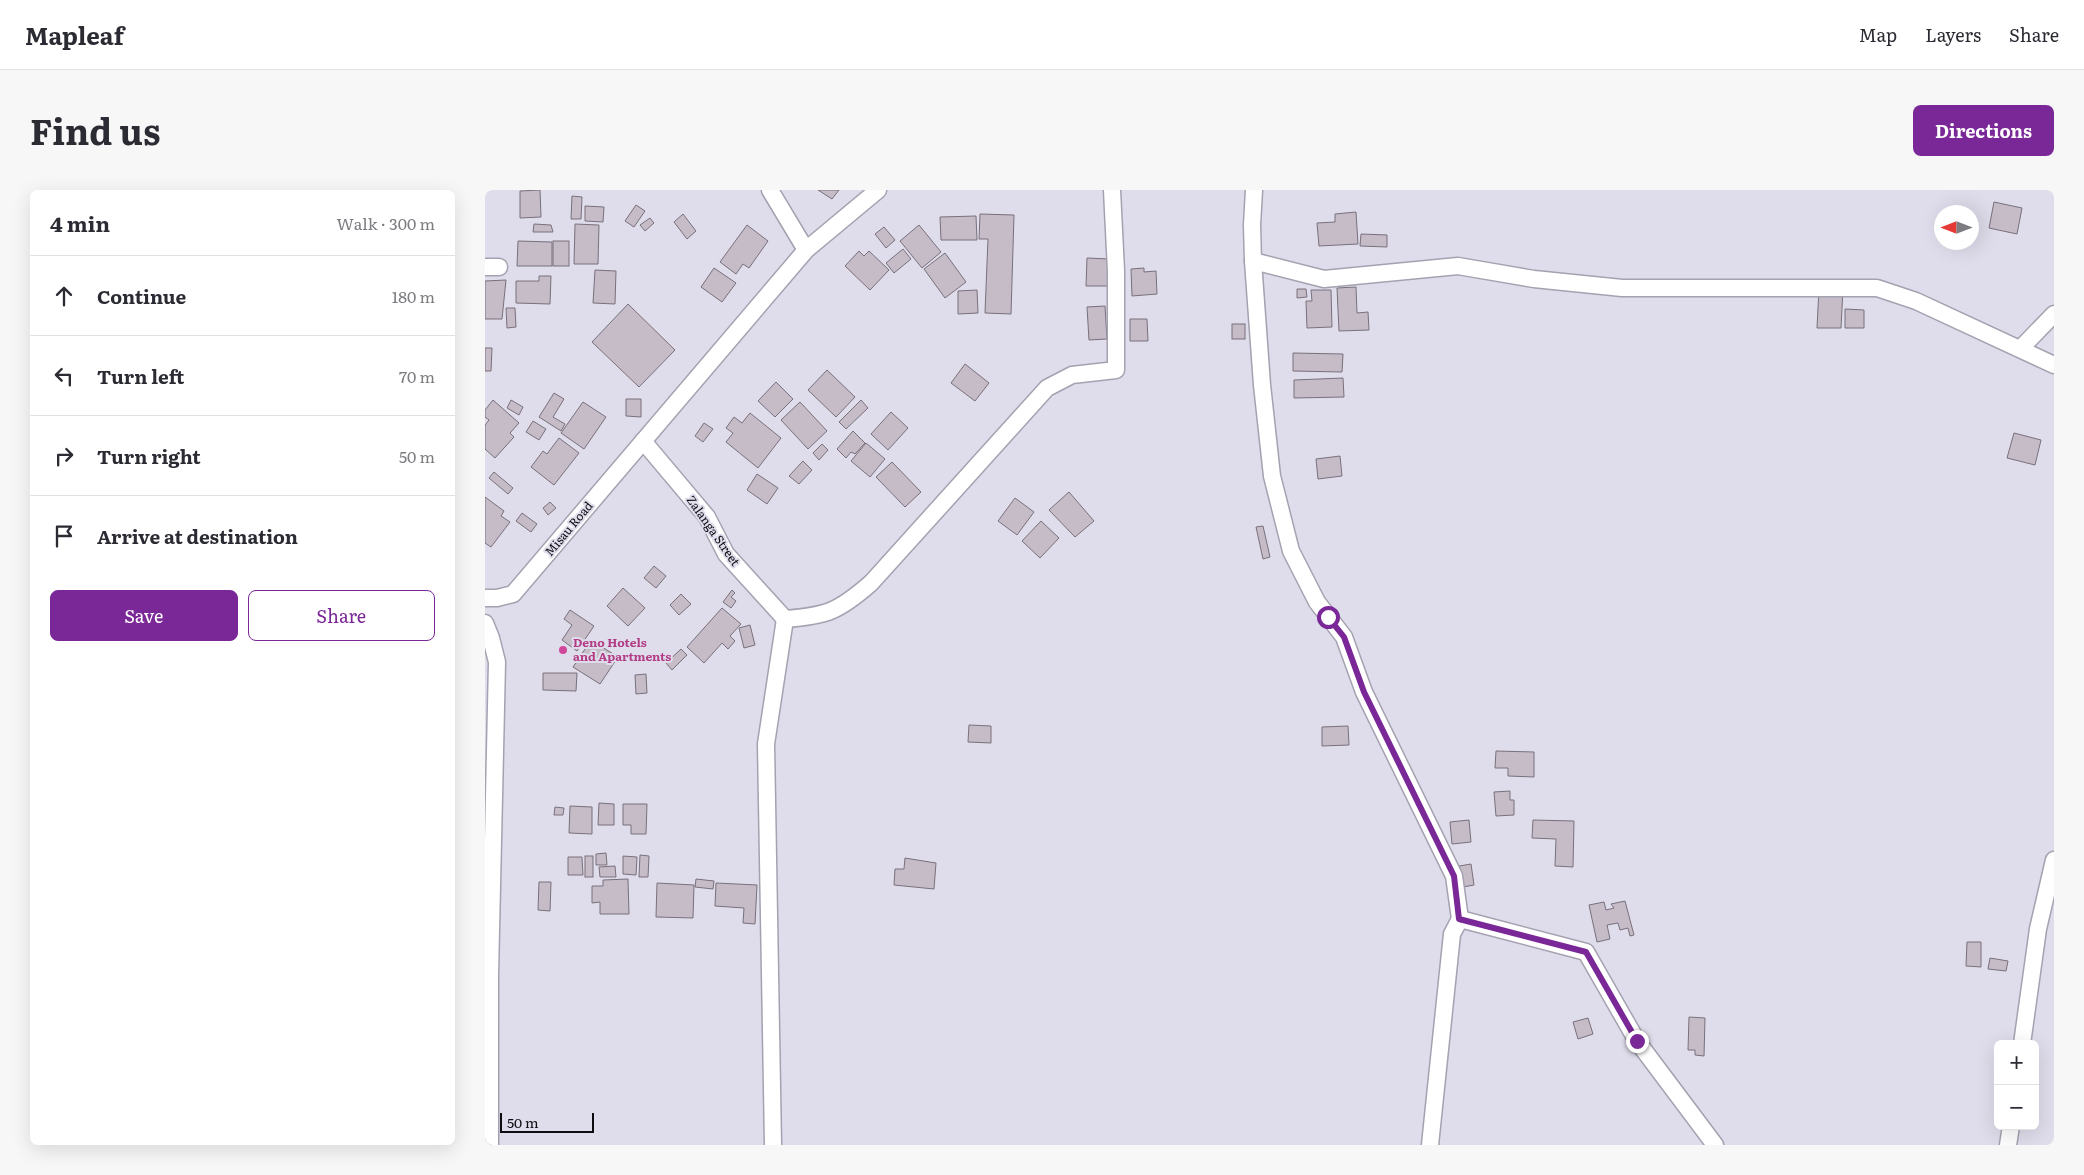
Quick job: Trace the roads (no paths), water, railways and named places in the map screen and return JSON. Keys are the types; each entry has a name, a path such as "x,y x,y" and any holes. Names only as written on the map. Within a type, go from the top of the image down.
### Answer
{"street":[{"path":"770,190 807,250"},
{"name":"Misau Road","path":"485,598 497,598 513,594 807,250 878,190"},
{"path":"773,1145 766,744 785,619 815,616 847,604 871,583 1047,388 1072,375 1116,370 1116,271 1112,190"},
{"path":"1254,190 1252,225 1253,261 1262,385 1272,476 1291,551 1317,602 1344,637 1364,692 1454,876 1459,919 1452,934 1429,1145"},
{"path":"1253,261 1324,279 1458,266 1534,279 1622,288 1877,288 1916,301 2021,348 2054,365"},
{"path":"2021,348 2054,314"},
{"name":"Zalanga Street","path":"643,441 707,517 727,554 785,619"},
{"path":"485,623 497,662 490,975 490,1145"},
{"path":"2023,1040 2037,929 2054,860"},
{"path":"1459,919 1586,952 1637,1041 1715,1145"},
{"path":"2008,1145 2010,1130"}],"place":[{"name":"Deno Hotels and Apartments","path":"563,650"}]}
